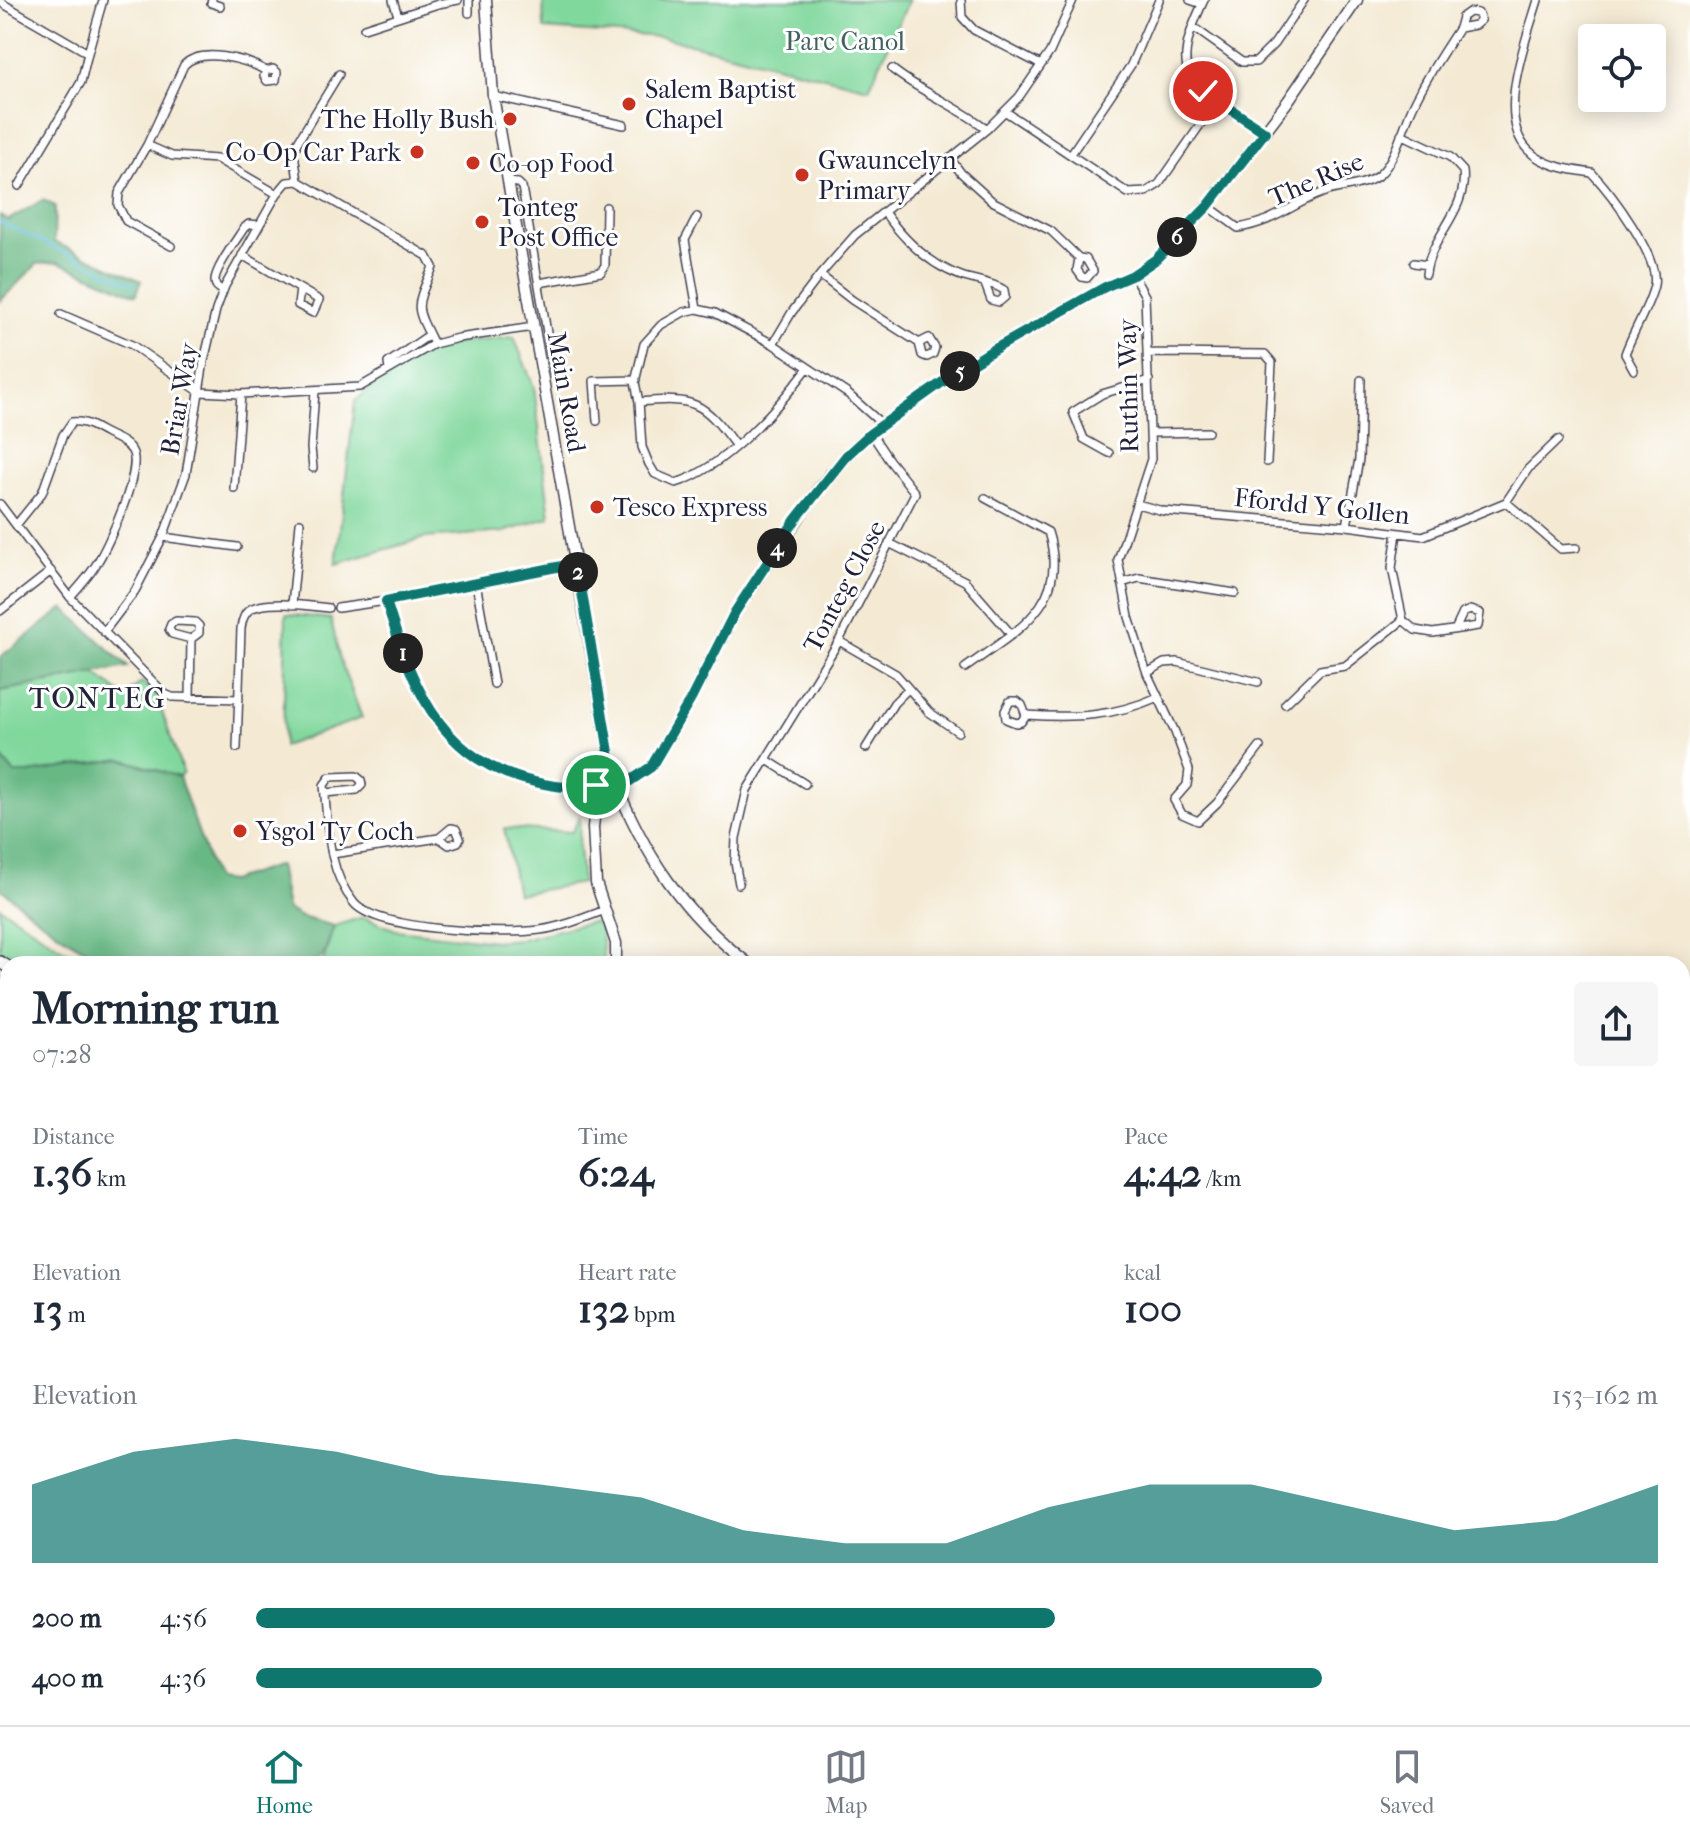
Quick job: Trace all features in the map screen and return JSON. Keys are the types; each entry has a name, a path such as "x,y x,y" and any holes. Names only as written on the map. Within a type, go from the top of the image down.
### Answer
{"main road":[{"name":"Main Road","path":"486,0 493,96 613,776 638,832 676,894 740,956"},
{"path":"616,956 616,943 596,883 595,810 603,800 651,767 691,699 735,612 796,519 846,456 871,433 993,350 1105,287 1133,275 1155,260 1208,206 1265,132 1357,0"}],"street":[{"path":"11,9 17,0"},
{"path":"19,186 81,82 103,0"},
{"path":"212,0 211,3 220,6"},
{"path":"393,0 398,16"},
{"path":"364,28 458,0"},
{"path":"469,0 469,13"},
{"path":"961,0 962,17 974,30 1041,65"},
{"path":"773,344 792,312 855,235 1006,112 1050,52 1073,0"},
{"path":"1071,154 1131,65 1159,0"},
{"path":"1190,0 1203,2 1186,54 1189,75 1203,91 1265,132"},
{"path":"1193,27 1242,62 1256,62 1274,44 1304,0"},
{"path":"1538,0 1521,54 1515,93 1517,128 1521,141 1535,156 1570,170 1592,173 1604,186 1652,261 1655,284 1625,354 1634,370"},
{"path":"0,2 88,53"},
{"name":"The Rise","path":"1208,206 1238,228 1269,221 1323,192 1380,175 1431,73 1459,28"},
{"path":"171,246 126,221 118,205 119,193 147,145 189,60 209,55 253,64 266,71"},
{"path":"892,69 913,86 967,114 987,129"},
{"path":"339,74 297,143 294,153 298,181 427,256 433,267 419,299 417,312 434,344"},
{"path":"493,96 624,125"},
{"path":"1006,112 1128,193 1146,192 1159,184 1205,118"},
{"path":"1401,134 1456,160 1463,171 1460,199 1450,222 1435,242 1426,274"},
{"path":"147,145 172,156 217,159 277,194"},
{"path":"950,158 961,173 992,201 1051,231 1079,258"},
{"name":"Briar Way","path":"104,632 135,591 163,537 186,474 204,361 223,291 277,194 287,182 298,181"},
{"path":"508,182 518,183 522,187 554,373 564,372"},
{"path":"539,283 601,272 605,265 606,207"},
{"path":"884,212 915,250 952,273 985,284"},
{"path":"697,217 685,240 697,309"},
{"path":"223,291 214,280 218,271 244,228 249,224 259,225"},
{"path":"242,255 300,289"},
{"path":"1414,263 1427,265"},
{"path":"820,275 852,300 919,343"},
{"name":"Ruthin Way","path":"1133,275 1145,296 1151,459 1118,560 1129,617 1147,673 1189,770 1187,785 1174,800 1182,814 1198,821 1217,803 1260,747"},
{"path":"807,369 767,415 693,478 676,483 655,474 642,447 636,380 644,344 661,325 684,312 697,309 715,313 773,344 848,394 883,425"},
{"path":"61,314 132,345 200,392 241,394 360,387 434,344 534,327"},
{"path":"389,370 388,363 429,335"},
{"path":"1148,353 1265,354 1272,362 1267,462"},
{"path":"597,421 594,381 636,380"},
{"path":"1109,453 1084,439 1073,412 1102,394 1149,380"},
{"path":"1347,526 1359,459 1361,380"},
{"path":"313,468 311,448 315,391"},
{"path":"234,488 241,394"},
{"path":"639,402 675,400 694,403 713,416 735,445"},
{"path":"17,524 42,493 63,435 72,422 84,422 132,449 135,464 116,523 97,564 70,597"},
{"path":"1151,433 1208,432"},
{"name":"Tonteg Close","path":"739,884 735,862 736,838 747,790 839,641 915,493 871,433"},
{"path":"1558,440 1528,469 1506,502 1561,549 1576,548"},
{"path":"965,668 1035,613 1044,599 1055,568 1048,532 985,498"},
{"name":"Ffordd Y Gollen","path":"1137,504 1163,511 1347,526 1423,536 1506,502"},
{"path":"2,510 17,524 70,597 165,694 239,699"},
{"path":"292,605 300,523"},
{"path":"1397,533 1392,568 1403,620 1415,630 1433,633 1456,628"},
{"path":"163,537 237,547"},
{"path":"891,544 965,581 1011,634"},
{"path":"338,608 577,563"},
{"path":"0,611 51,571"},
{"path":"1122,583 1139,578 1235,593"},
{"path":"476,583 494,684"},
{"path":"386,601 413,677 448,736 493,768 518,778 567,789 596,785"},
{"path":"237,748 241,628 246,614 251,609 292,605 328,608"},
{"path":"1285,704 1320,670 1345,666 1403,620"},
{"path":"190,698 191,639"},
{"path":"839,641 896,674 929,712 958,732"},
{"path":"1147,673 1164,663 1177,662 1258,682"},
{"path":"866,748 894,703 908,689"},
{"path":"1026,715 1111,714 1158,697"},
{"path":"767,760 805,784"},
{"path":"325,793 357,790 361,787 361,780 356,776 330,777 325,783 325,793 332,854 341,880 355,905 374,916 406,925 515,933 552,928 605,910"},
{"path":"332,854 439,838"}],"green space":[{"name":"Parc Canol","path":"543,0 909,0 869,88 662,37 544,29"},
{"path":"43,200 55,206 54,242 142,281 136,295 58,262 37,264 0,301 0,215 8,220"},
{"path":"514,337 534,387 550,517 504,532 424,538 336,564 355,401 397,369 433,350 462,342"},
{"path":"64,608 128,667 0,691 0,657"},
{"path":"286,614 331,619 340,660 362,718 283,746"},
{"path":"94,673 124,696 142,682 160,699 183,773 179,777 122,759 14,773 0,756 0,691"},
{"path":"0,756 14,773 122,759 179,777 215,879 230,881 279,865 287,909 301,917 334,926 322,956 99,956 70,941 0,888"},
{"path":"580,816 582,883 517,894 504,828 572,832"},
{"path":"0,907 76,956 5,956 0,953"},
{"path":"363,917 396,930 494,941 522,939 591,922 600,924 603,956 325,956 334,926"}],"waterway":[{"path":"0,222 134,285"}],"place":[{"name":"Salem Baptist Chapel","path":"629,104"},
{"name":"The Holly Bush","path":"510,119"},
{"name":"Co-Op Car Park","path":"417,152"},
{"name":"Co-op Food","path":"473,163"},
{"name":"Gwauncelyn Primary","path":"802,175"},
{"name":"Tonteg Post Office","path":"482,222"},
{"name":"Tesco Express","path":"597,507"},
{"name":"Ysgol Ty Coch","path":"240,831"}],"district":[{"name":"TONTEG","path":"98,698"}],"route":[{"path":"596,785 567,789 518,778 493,768 448,736 418,689 386,601 577,563 613,776 618,789 651,767 691,699 735,612 796,519 846,456 871,433 944,381 993,350 1105,287 1133,275 1155,260 1208,206 1265,132 1203,91"}]}
